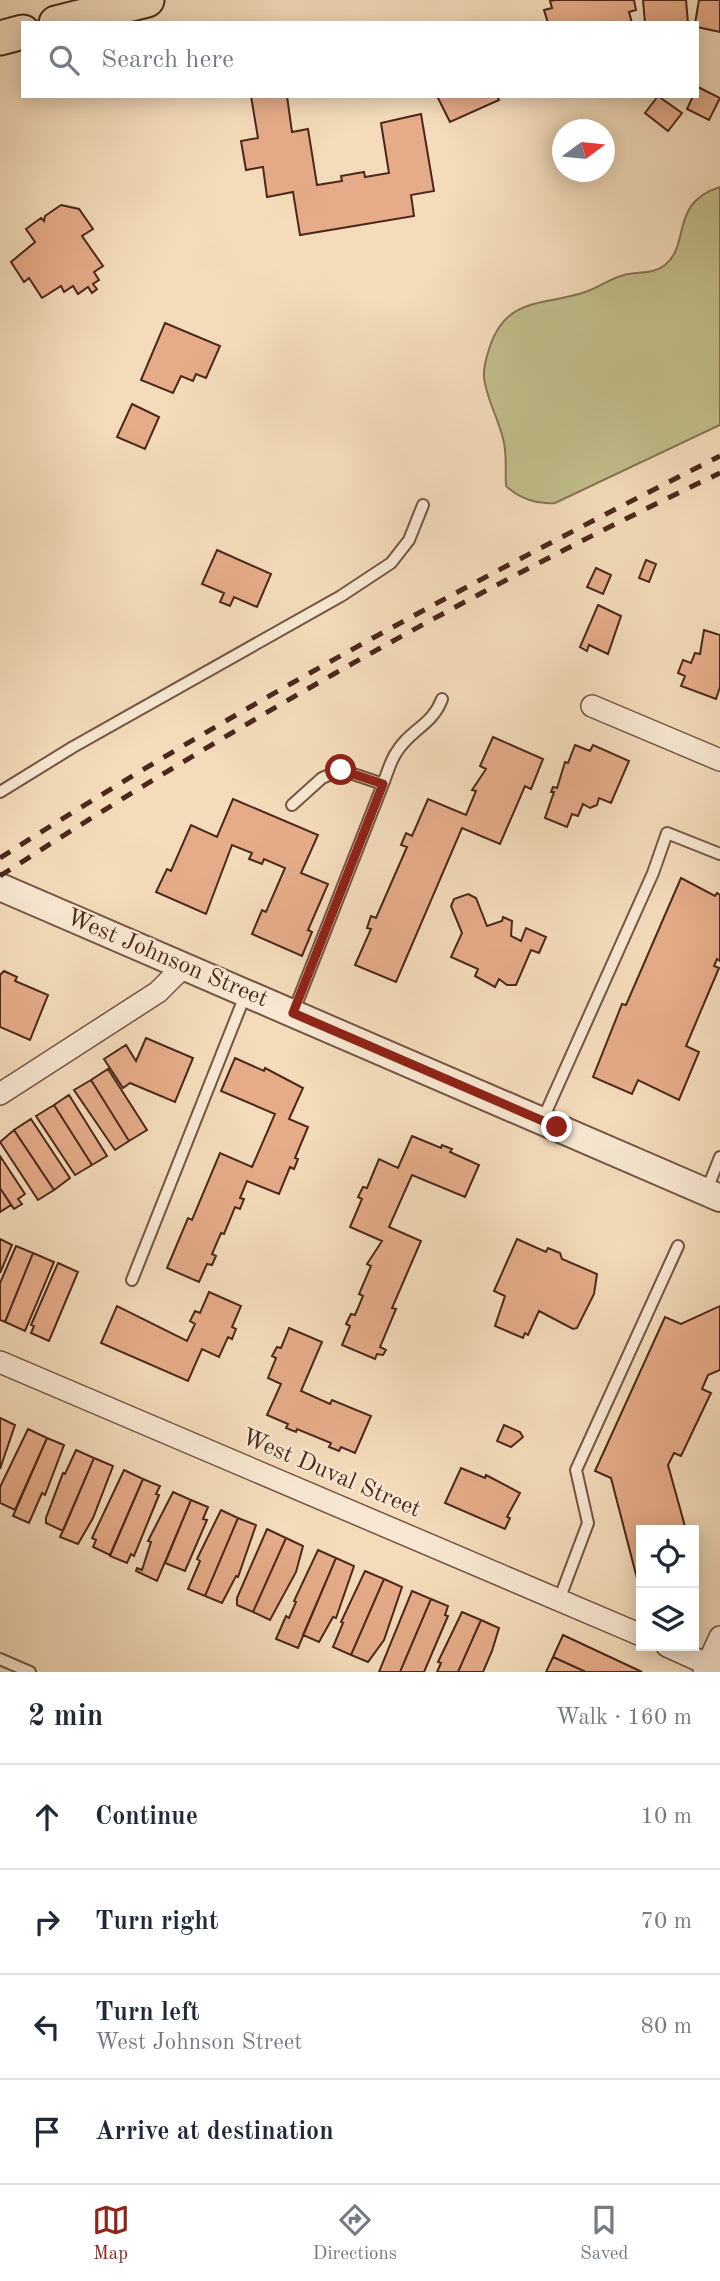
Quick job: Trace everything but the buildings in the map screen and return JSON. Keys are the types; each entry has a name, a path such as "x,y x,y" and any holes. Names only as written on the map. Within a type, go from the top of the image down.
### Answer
{"main road":[{"path":"64,21 147,0"},
{"path":"0,38 21,33"}],"street":[{"path":"592,706 720,761"},
{"name":"West Johnson Street","path":"5,889 713,1195"},
{"path":"0,1094 158,992 184,966"},
{"name":"West Duval Street","path":"0,1362 636,1632"},
{"path":"677,1651 711,1669 720,1637"}],"lane":[{"path":"0,792 73,747 365,581 402,552 423,505"},
{"path":"293,1013 396,752 416,730 436,715 442,699"},
{"path":"292,805 322,778 341,770 383,784"},
{"path":"542,1121 648,885 667,833 720,854"},
{"path":"132,1280 246,993"},
{"path":"713,1195 720,1157"},
{"path":"559,1600 588,1523 576,1470 678,1246"},
{"path":"0,1658 30,1672"}],"shaded area":[{"path":"720,187 720,425 555,503 535,502 517,494 506,486 504,443 484,377 490,346 497,330 506,318 529,306 585,292 619,276 650,272 665,265 673,256 687,213 694,203 704,194"}],"railway":[{"path":"0,858 87,803 265,698 536,550 720,456"},
{"path":"0,876 175,767 354,663 535,565 720,473"}],"route":[{"path":"341,770 383,784 293,1013 557,1127"}]}
